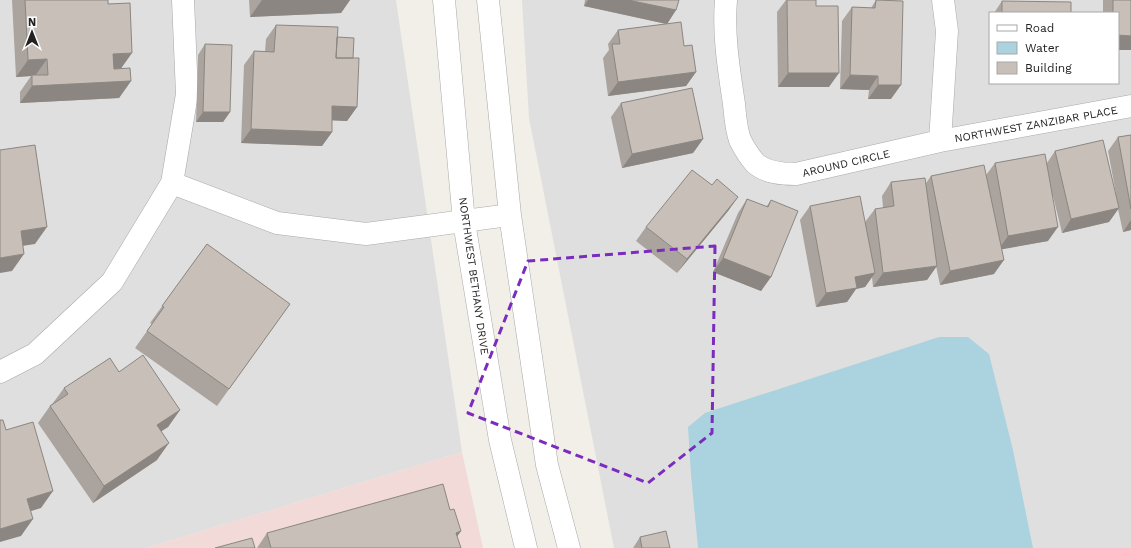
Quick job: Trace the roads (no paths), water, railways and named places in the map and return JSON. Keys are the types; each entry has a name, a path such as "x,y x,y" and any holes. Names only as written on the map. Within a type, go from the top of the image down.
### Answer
{"street":[{"path":"0,372 35,354 112,282 172,183 187,94 183,0"},
{"name":"NORTHWEST BETHANY DRIVE","path":"444,0 464,222 500,440 526,548"},
{"path":"488,0 510,215 547,465 570,548"},
{"name":"AROUND CIRCLE","path":"726,0 725,12 727,59 738,130 746,152 756,164 768,171 782,174 796,174 940,141"},
{"path":"940,141 947,31 944,0"},
{"name":"NORTHWEST ZANZIBAR PLACE","path":"940,141 1131,106"},
{"path":"172,183 277,223 366,234 510,215"}],"water":[{"path":"939,337 968,337 989,354 1013,450 1033,548 698,548 688,427 705,413"}]}
